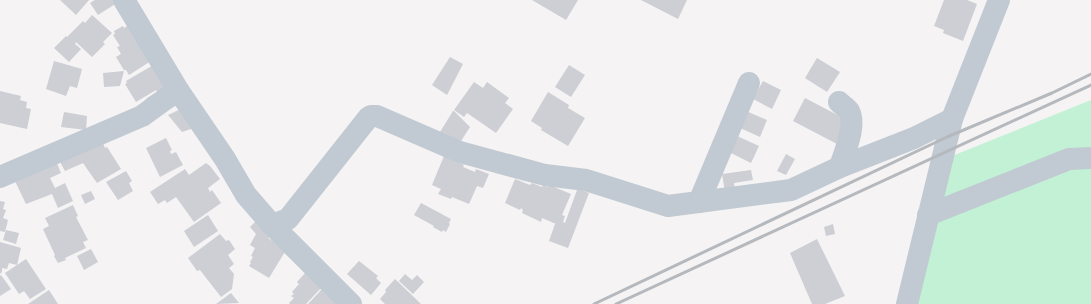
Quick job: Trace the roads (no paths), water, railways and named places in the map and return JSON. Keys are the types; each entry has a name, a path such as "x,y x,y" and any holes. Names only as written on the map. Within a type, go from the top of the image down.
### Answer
{"street":[{"path":"124,0 178,90 225,159 246,195 272,225 351,304"},
{"path":"907,304 952,118 999,0"},
{"path":"699,202 749,83"},
{"path":"0,177 142,116 178,90"},
{"path":"839,102 849,112 851,123 850,135 840,167"},
{"path":"272,225 288,219 371,116 377,116 460,152 545,175 586,180 668,206 791,190 840,167 914,138 952,118"},
{"path":"928,215 1069,159 1091,158"}],"railway":[{"path":"594,304 947,137 1052,93 1091,74"},
{"path":"616,304 1091,85"}]}
